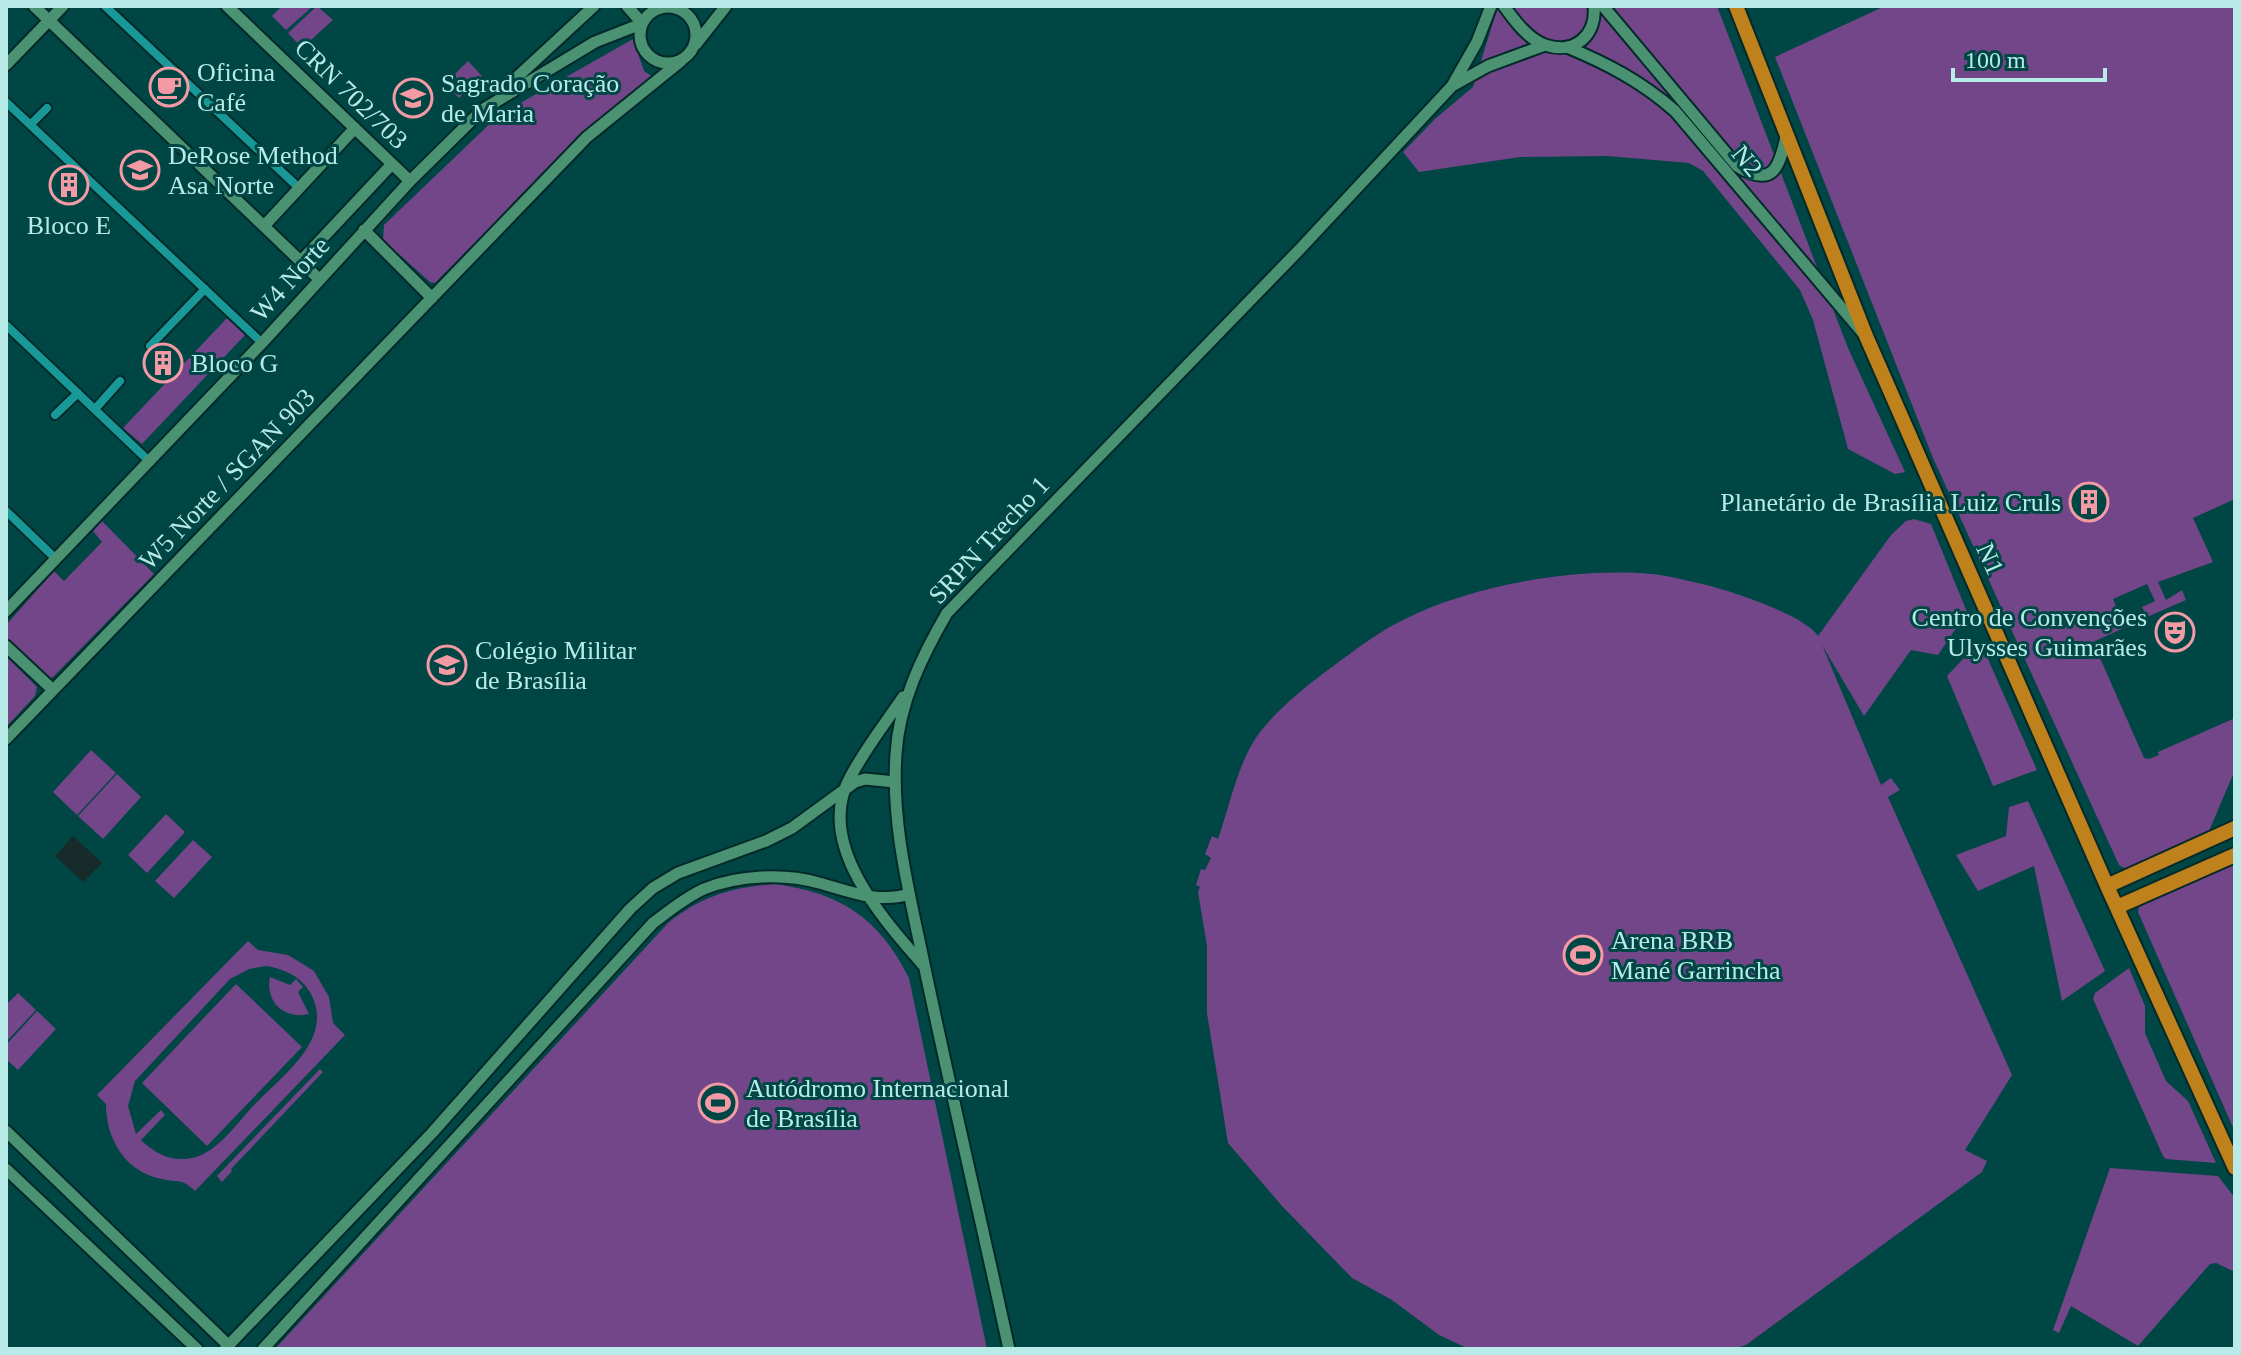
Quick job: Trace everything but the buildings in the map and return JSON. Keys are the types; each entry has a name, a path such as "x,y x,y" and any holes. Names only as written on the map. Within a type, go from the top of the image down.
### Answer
{"highway":[{"name":"N1","path":"1736,6 1866,336 2107,886 2235,1168"},
{"path":"2107,886 2235,828"},
{"path":"2117,907 2235,855"},
{"path":"2173,856 2182,878"}],"main road":[{"path":"34,6 319,279"},
{"path":"6,65 63,6"},
{"name":"CRN 702/703","path":"227,6 410,181"},
{"path":"482,110 594,6"},
{"path":"627,6 642,23"},
{"path":"693,47 696,39 692,21 679,9 662,7 653,11 642,23 639,36 642,48 649,57 660,63 681,61 693,47 726,6"},
{"name":"SRPN Trecho 1","path":"1009,1349 900,844 895,782 901,716 910,687 947,613 1300,249 1452,86 1477,42 1491,6"},
{"path":"1504,6 1517,24 1545,45"},
{"path":"1567,47 1578,43 1591,32 1594,6"},
{"name":"N2","path":"1603,6 1737,166 1751,175 1764,177 1775,171 1786,137"},
{"name":"W4 Norte","path":"6,611 262,343 410,181 482,110 595,42 642,23"},
{"name":"SRPN Trecho 1","path":"1452,86 1488,66 1545,45"},
{"name":"N2","path":"1545,45 1567,47 1628,75 1675,111 1866,336"},
{"name":"W5 Norte / SGAN 903","path":"6,739 587,137 681,61"},
{"path":"265,225 355,128"},
{"path":"301,261 392,164"},
{"path":"364,230 432,298"},
{"path":"6,646 53,690"},
{"path":"910,687 846,787 841,813 845,850 856,875 869,897 925,967"},
{"path":"824,803 861,762"},
{"path":"427,1171 412,1166 410,1159 630,909 653,888 678,873 754,846 792,828 846,787 865,779 895,782"},
{"path":"263,1349 653,923 676,906 704,889 735,880 780,878 815,882 869,897 897,898 909,894"},
{"path":"842,890 885,917"},
{"path":"6,1131 227,1347 432,1133"},
{"path":"6,1169 197,1349"},
{"path":"389,1175 397,1175 403,1182 401,1197"}],"street":[{"path":"105,6 299,188"},
{"path":"6,102 262,343"},
{"path":"31,124 47,108"},
{"path":"150,346 205,289"},
{"path":"6,325 150,462"},
{"path":"95,409 120,381"},
{"path":"55,415 78,393"},
{"path":"6,511 55,558"}],"shaded area":[{"path":"282,6 313,6 286,30 272,16"},
{"path":"317,6 333,20 302,48 288,33"},
{"path":"1498,6 1717,6 1848,348 1905,472 1895,474 1848,449 1813,320 1800,290 1703,171 1689,163 1607,156 1520,157 1419,172 1403,152 1436,118 1473,87"},
{"path":"1885,6 2235,6 2235,499 2193,518 2213,562 2158,582 2166,600 2182,590 2186,600 2147,617 2142,607 2155,601 2147,584 2113,599 2120,616 2130,612 2135,623 2093,642 2144,758 2159,755 2158,752 2235,718 2235,770 2209,831 2126,869 2119,865 1933,458 1775,57"},
{"path":"633,39 644,71 656,79 613,107 583,133 435,283 430,282 383,240 384,225 499,115"},
{"path":"468,61 482,76 459,98 445,84"},
{"path":"227,318 245,335 142,444 123,428"},
{"name":"Arena BRB Mané Garrincha","path":"1914,519 1931,524 1967,612 1938,655 1911,650 1864,716 1822,645 1881,785 1891,778 1900,790 1888,797 2012,1075 1965,1150 1987,1161 1982,1172 1746,1345 1733,1349 1469,1349 1439,1335 1392,1300 1352,1278 1282,1206 1228,1143 1207,1013 1207,946 1198,892 1200,887 1196,885 1201,869 1205,870 1211,858 1205,854 1212,836 1218,839 1240,770 1260,732 1285,705 1313,682 1394,625 1459,597 1524,581 1590,573 1669,576 1711,586 1781,611 1818,636 1891,535 1906,521"},
{"path":"102,521 154,574 48,679 6,640 6,625 54,571 64,581 102,542 93,531"},
{"path":"1980,641 2037,770 1993,786 1947,676"},
{"path":"6,656 37,687 35,696 6,727"},
{"path":"91,750 116,773 77,815 53,792"},
{"path":"117,774 141,797 103,839 78,816"},
{"path":"2028,801 2105,971 2062,1001 2034,866 1978,891 1956,855 2006,836 2009,807"},
{"path":"166,814 185,832 147,873 128,855"},
{"path":"193,840 212,857 174,898 155,881"},
{"path":"2235,861 2235,1132 2138,912 2147,901"},
{"name":"Autódromo Internacional de Brasília","path":"775,884 820,894 856,912 885,939 909,978 987,1349 275,1349 668,923 718,894"},
{"path":"248,941 258,950 288,955 314,971 329,997 333,1023 345,1035 195,1191 183,1183 149,1175 128,1161 114,1141 106,1104 97,1095","holes":["266,966 292,975 311,994 317,1010 316,1026 302,1056 213,1148 196,1157 180,1159 153,1150 141,1140 165,1115 161,1110 136,1134 128,1106 135,1081 230,979 249,969"]},
{"path":"2129,968 2145,1006 2145,1033 2166,1081 2188,1101 2216,1163 2166,1159 2163,1156 2093,999 2095,993"},
{"path":"270,977 290,985 296,979 303,987 298,992 309,1014 292,1014 278,1007 270,994"},
{"path":"236,984 302,1047 207,1146 142,1083"},
{"path":"18,993 36,1010 6,1042 6,1005"},
{"path":"37,1011 56,1029 18,1070 6,1059 6,1045"},
{"path":"320,1069 323,1072 222,1182 217,1176"},
{"path":"2110,1168 2218,1176 2235,1198 2235,1272 2216,1263 2210,1264 2138,1346 2071,1306 2059,1333 2053,1330"}],"water":[{"path":"73,836 102,863 83,882 55,856"}],"place":[{"name":"Oficina Café","path":"169,87"},
{"name":"Sagrado Coração de Maria","path":"413,98"},
{"name":"DeRose Method Asa Norte","path":"140,170"},
{"name":"Bloco E","path":"69,185"},
{"name":"Bloco G","path":"163,363"},
{"name":"Planetário de Brasília Luiz Cruls","path":"2089,502"},
{"name":"Centro de Convenções Ulysses Guimarães","path":"2175,632"},
{"name":"Colégio Militar de Brasília","path":"447,665"},
{"name":"Arena BRB Mané Garrincha","path":"1583,955"},
{"name":"Autódromo Internacional de Brasília","path":"718,1103"}]}
